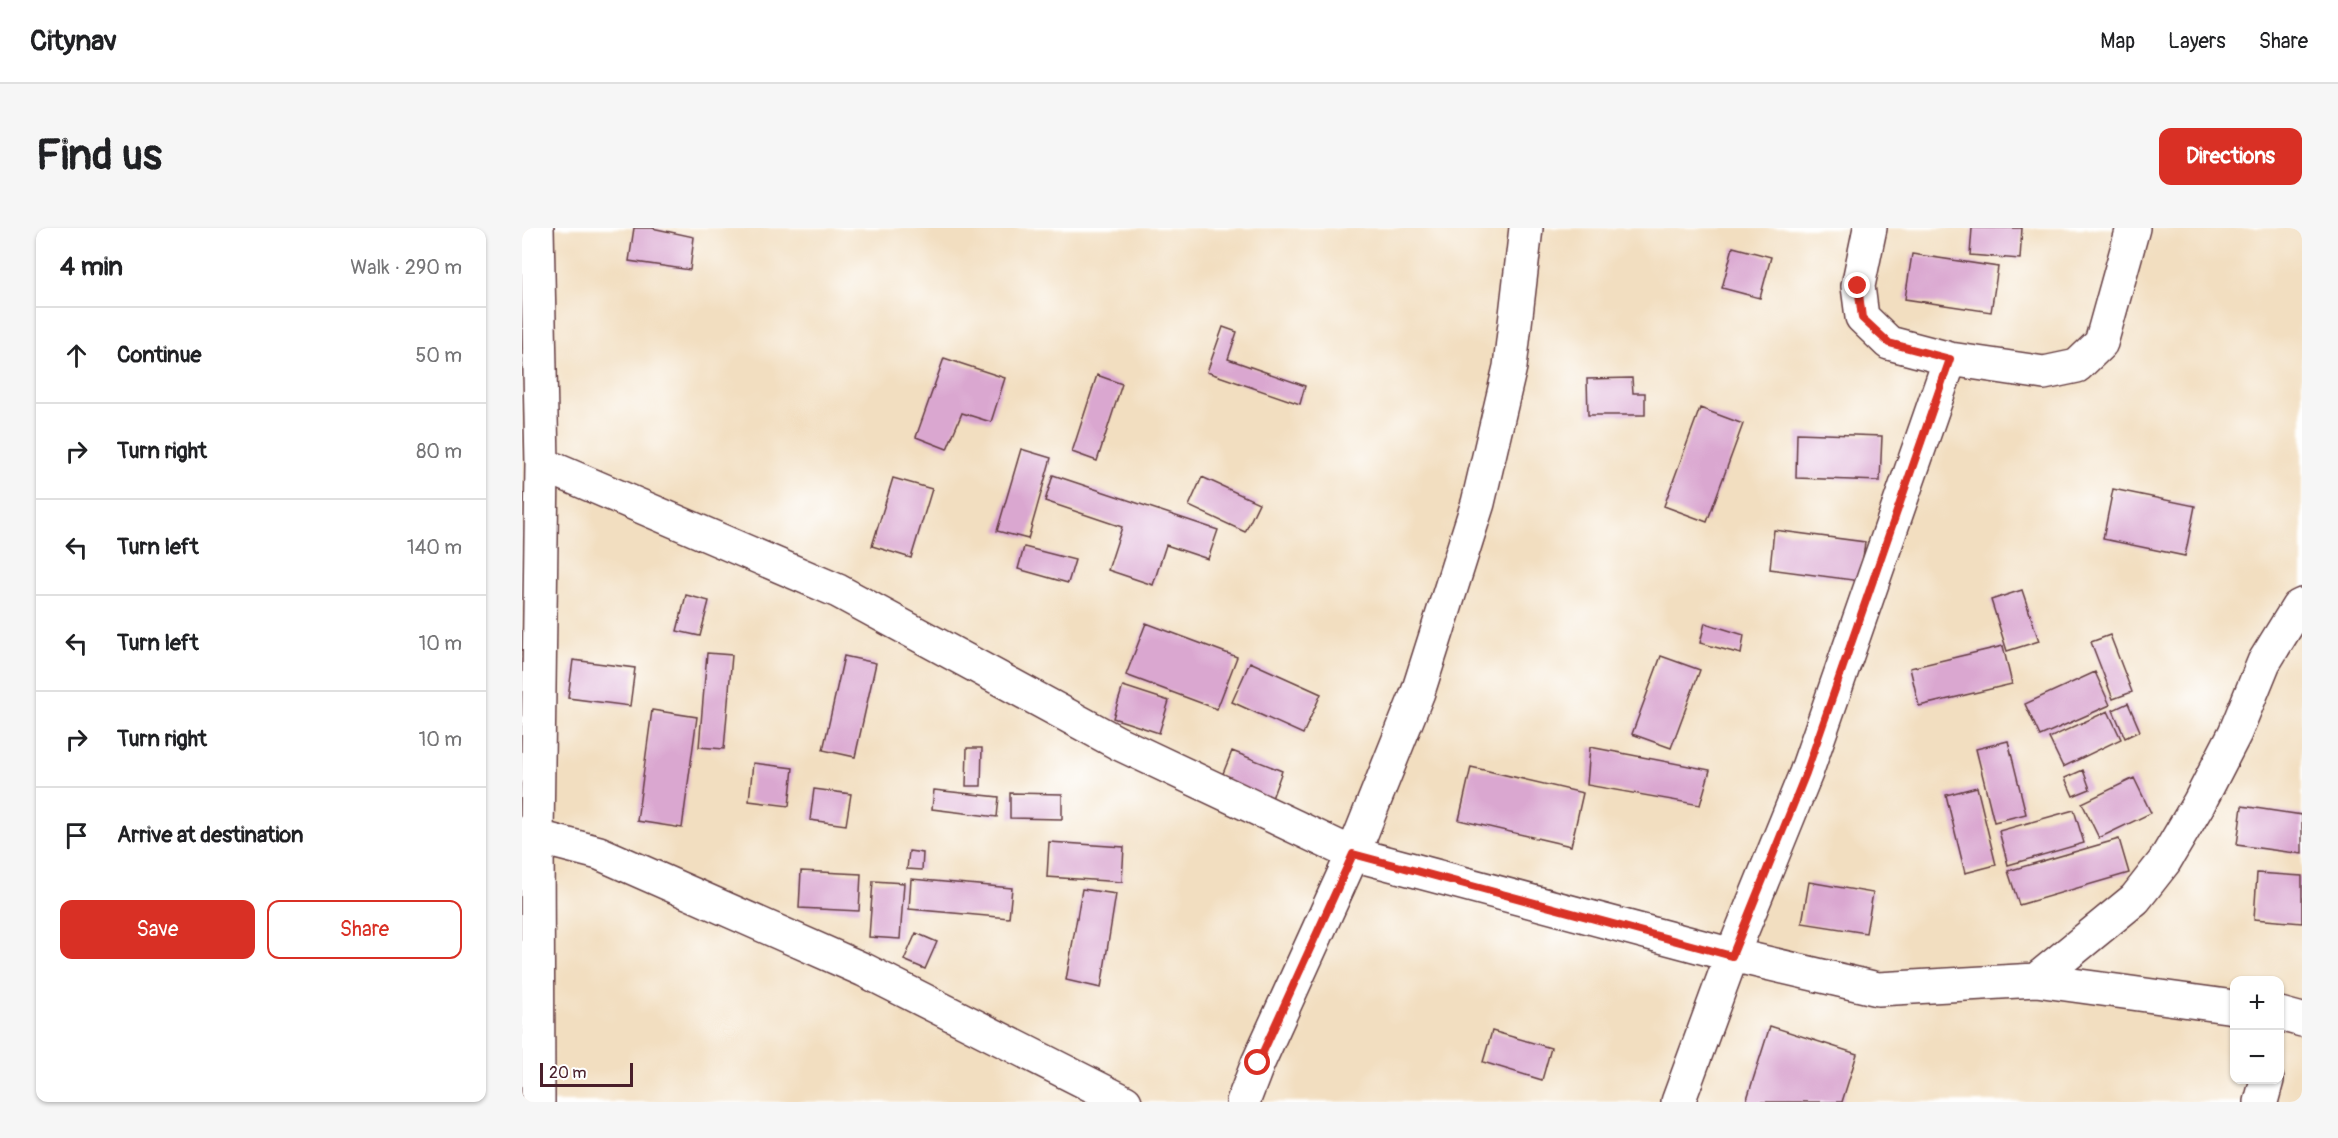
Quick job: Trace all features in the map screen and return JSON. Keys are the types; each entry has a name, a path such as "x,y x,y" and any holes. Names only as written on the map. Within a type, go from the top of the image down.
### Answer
{"street":[{"path":"537,228 542,464 530,834 538,1102"},
{"path":"1243,1102 1258,1063 1353,854 1418,692 1478,503 1510,367 1526,228"},
{"path":"1870,228 1858,286 1862,318 1889,343 1950,359 2044,373 2077,366 2101,343 2133,228"},
{"path":"1678,1102 1732,956 1806,773 1950,359"},
{"path":"542,464 838,591 1118,743 1353,854 1732,956 1878,989 2036,980 2230,1006"},
{"path":"2036,980 2134,899 2164,862 2199,803 2235,733 2264,662 2298,607 2302,605"},
{"path":"530,834 599,853 864,970 1125,1102"},
{"path":"2261,1102 2266,1084"}],"building":[{"path":"634,228 652,228 694,237 690,270 629,261"},
{"path":"1972,228 2022,228 2020,259 1970,255"},
{"path":"1733,247 1771,257 1760,298 1722,288"},
{"path":"1912,254 1998,267 1991,312 1905,299"},
{"path":"1223,327 1237,332 1228,359 1305,386 1300,404 1207,372"},
{"path":"944,358 1005,378 991,422 962,413 947,449 916,437"},
{"path":"1097,375 1122,384 1097,461 1072,452"},
{"path":"1632,378 1633,393 1645,393 1645,415 1588,415 1587,379"},
{"path":"1700,408 1743,424 1707,522 1664,506"},
{"path":"1797,433 1882,436 1880,481 1796,478"},
{"path":"1021,449 1051,458 1028,539 997,531"},
{"path":"1053,475 1218,530 1208,559 1166,545 1153,585 1108,570 1122,527 1045,501"},
{"path":"1202,477 1259,503 1245,532 1189,506"},
{"path":"893,478 932,489 911,558 872,546"},
{"path":"2113,489 2195,506 2185,556 2103,539"},
{"path":"1774,530 1865,542 1860,581 1770,569"},
{"path":"1024,547 1075,560 1068,583 1018,569"},
{"path":"2022,590 2039,641 2007,651 1991,600"},
{"path":"686,595 709,601 700,636 677,631"},
{"path":"1146,623 1237,657 1217,709 1126,675"},
{"path":"1705,623 1744,635 1741,654 1700,643"},
{"path":"2110,635 2132,692 2113,699 2091,642"},
{"path":"2003,646 2012,684 1919,706 1910,668"},
{"path":"707,653 732,655 724,749 699,747"},
{"path":"844,656 876,663 855,757 823,750"},
{"path":"1661,656 1700,670 1671,748 1632,734"},
{"path":"573,660 635,668 630,706 568,698"},
{"path":"1250,662 1321,694 1303,734 1232,702"},
{"path":"2095,672 2110,705 2040,736 2025,704"},
{"path":"1123,686 1169,701 1159,733 1113,718"},
{"path":"2128,703 2140,731 2125,738 2113,710"},
{"path":"652,710 697,717 682,828 637,821"},
{"path":"2108,711 2121,739 2063,767 2049,738"},
{"path":"2008,741 2026,814 1994,822 1976,749"},
{"path":"1590,747 1710,770 1700,805 1587,785"},
{"path":"967,748 982,748 981,786 966,786"},
{"path":"1232,751 1282,771 1271,801 1220,781"},
{"path":"753,763 793,768 789,806 749,801"},
{"path":"1471,767 1583,793 1571,846 1459,820"},
{"path":"2083,770 2090,789 2073,796 2065,778"},
{"path":"2134,778 2151,813 2099,838 2082,803"},
{"path":"1977,787 1996,865 1965,873 1946,795"},
{"path":"814,789 851,794 846,825 810,820"},
{"path":"934,790 999,797 997,817 932,809"},
{"path":"1010,793 1062,794 1062,819 1010,818"},
{"path":"2242,806 2302,815 2302,854 2237,845"},
{"path":"2074,810 2084,843 2008,865 1999,831"},
{"path":"2119,839 2129,873 2019,905 2008,871"},
{"path":"1049,842 1124,847 1122,882 1047,877"},
{"path":"909,851 923,853 922,870 907,869"},
{"path":"801,871 861,874 859,911 799,908"},
{"path":"2257,873 2302,876 2302,923 2254,919"},
{"path":"911,879 1012,888 1009,918 909,909"},
{"path":"873,881 904,883 900,939 869,937"},
{"path":"1809,882 1873,893 1866,933 1802,923"},
{"path":"1082,889 1116,894 1101,988 1066,980"},
{"path":"916,933 937,942 925,969 904,960"},
{"path":"1770,1026 1857,1054 1842,1102 1746,1102"},
{"path":"1492,1031 1551,1048 1542,1080 1483,1062"}],"route":[{"path":"1258,1063 1353,854 1732,956 1806,773 1950,359 1889,343 1862,318 1858,286"}]}
